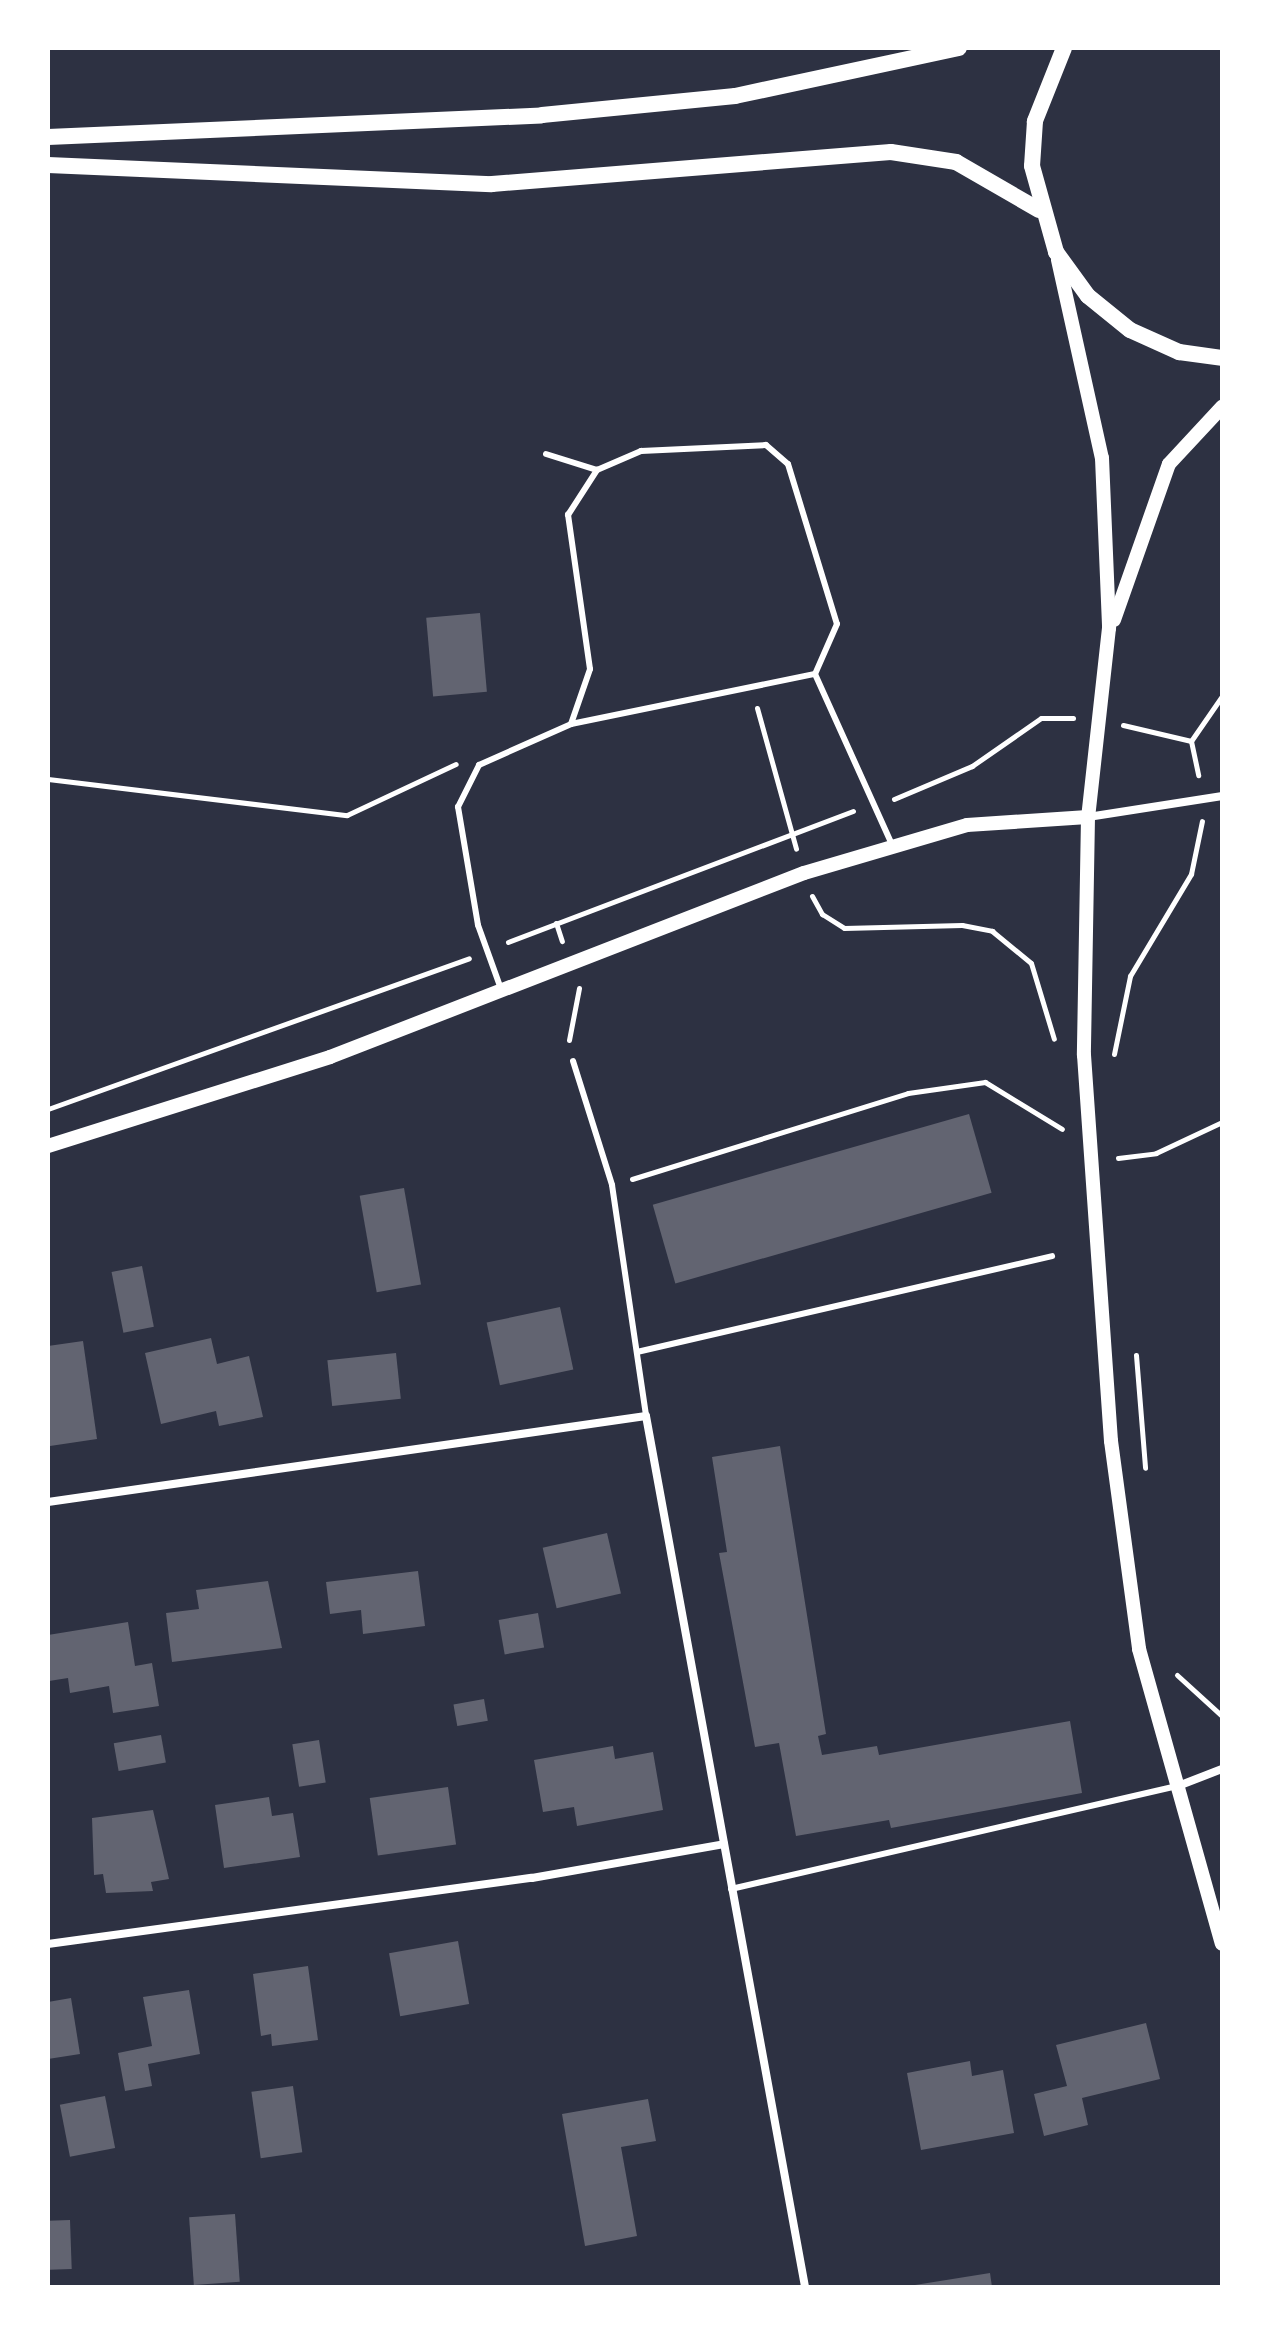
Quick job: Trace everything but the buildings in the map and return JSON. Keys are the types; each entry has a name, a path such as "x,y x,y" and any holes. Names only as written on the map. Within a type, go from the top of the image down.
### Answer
{"main road":[{"path":"48,137 542,115 735,96 959,48"},
{"path":"1064,48 1035,121 1039,210 1056,252 1088,296 1130,330 1179,352 1222,358"},
{"path":"48,165 492,184 891,152 967,167 1039,210"}],"street":[{"path":"1056,252 1102,458 1106,660"},
{"path":"1222,407 1169,464 1115,611 1106,660 1088,817 1084,1055 1123,1545 1139,1649 1222,1944"},
{"path":"48,1146 330,1057 804,873 967,825 1088,817 1222,796"},
{"path":"48,1502 646,1416 805,2287"},
{"path":"1178,1786 1222,1769"},
{"path":"48,1944 532,1878 724,1844"}],"lane":[{"path":"571,724 590,669 568,515 597,470 641,451 766,445 788,464 837,624 815,674 893,847"},
{"path":"546,454 597,470"},
{"path":"502,991 488,950 458,807 479,765 571,724 815,674"},
{"path":"573,1061 612,1185 646,1416"},
{"path":"637,1352 1052,1256"},
{"path":"731,1889 1178,1786"}],"path":[{"path":"752,686 790,830 822,914 844,928 962,925 1014,945 1031,963 1056,1055"},
{"path":"1114,1059 1130,976 1199,856 1200,799 1191,741 1222,696"},
{"path":"48,1109 488,950 790,830 875,805 972,766 1041,718 1099,722 1191,741"},
{"path":"48,779 347,815 446,764 479,765"},
{"path":"612,1185 908,1093 985,1082 1061,1129 1092,1161 1156,1153 1222,1122"},
{"path":"1060,1118 1063,1143"},
{"path":"1118,1144 1120,1173"},
{"path":"1135,1344 1147,1484"},
{"path":"1174,1671 1192,1696 1222,1716"}]}
